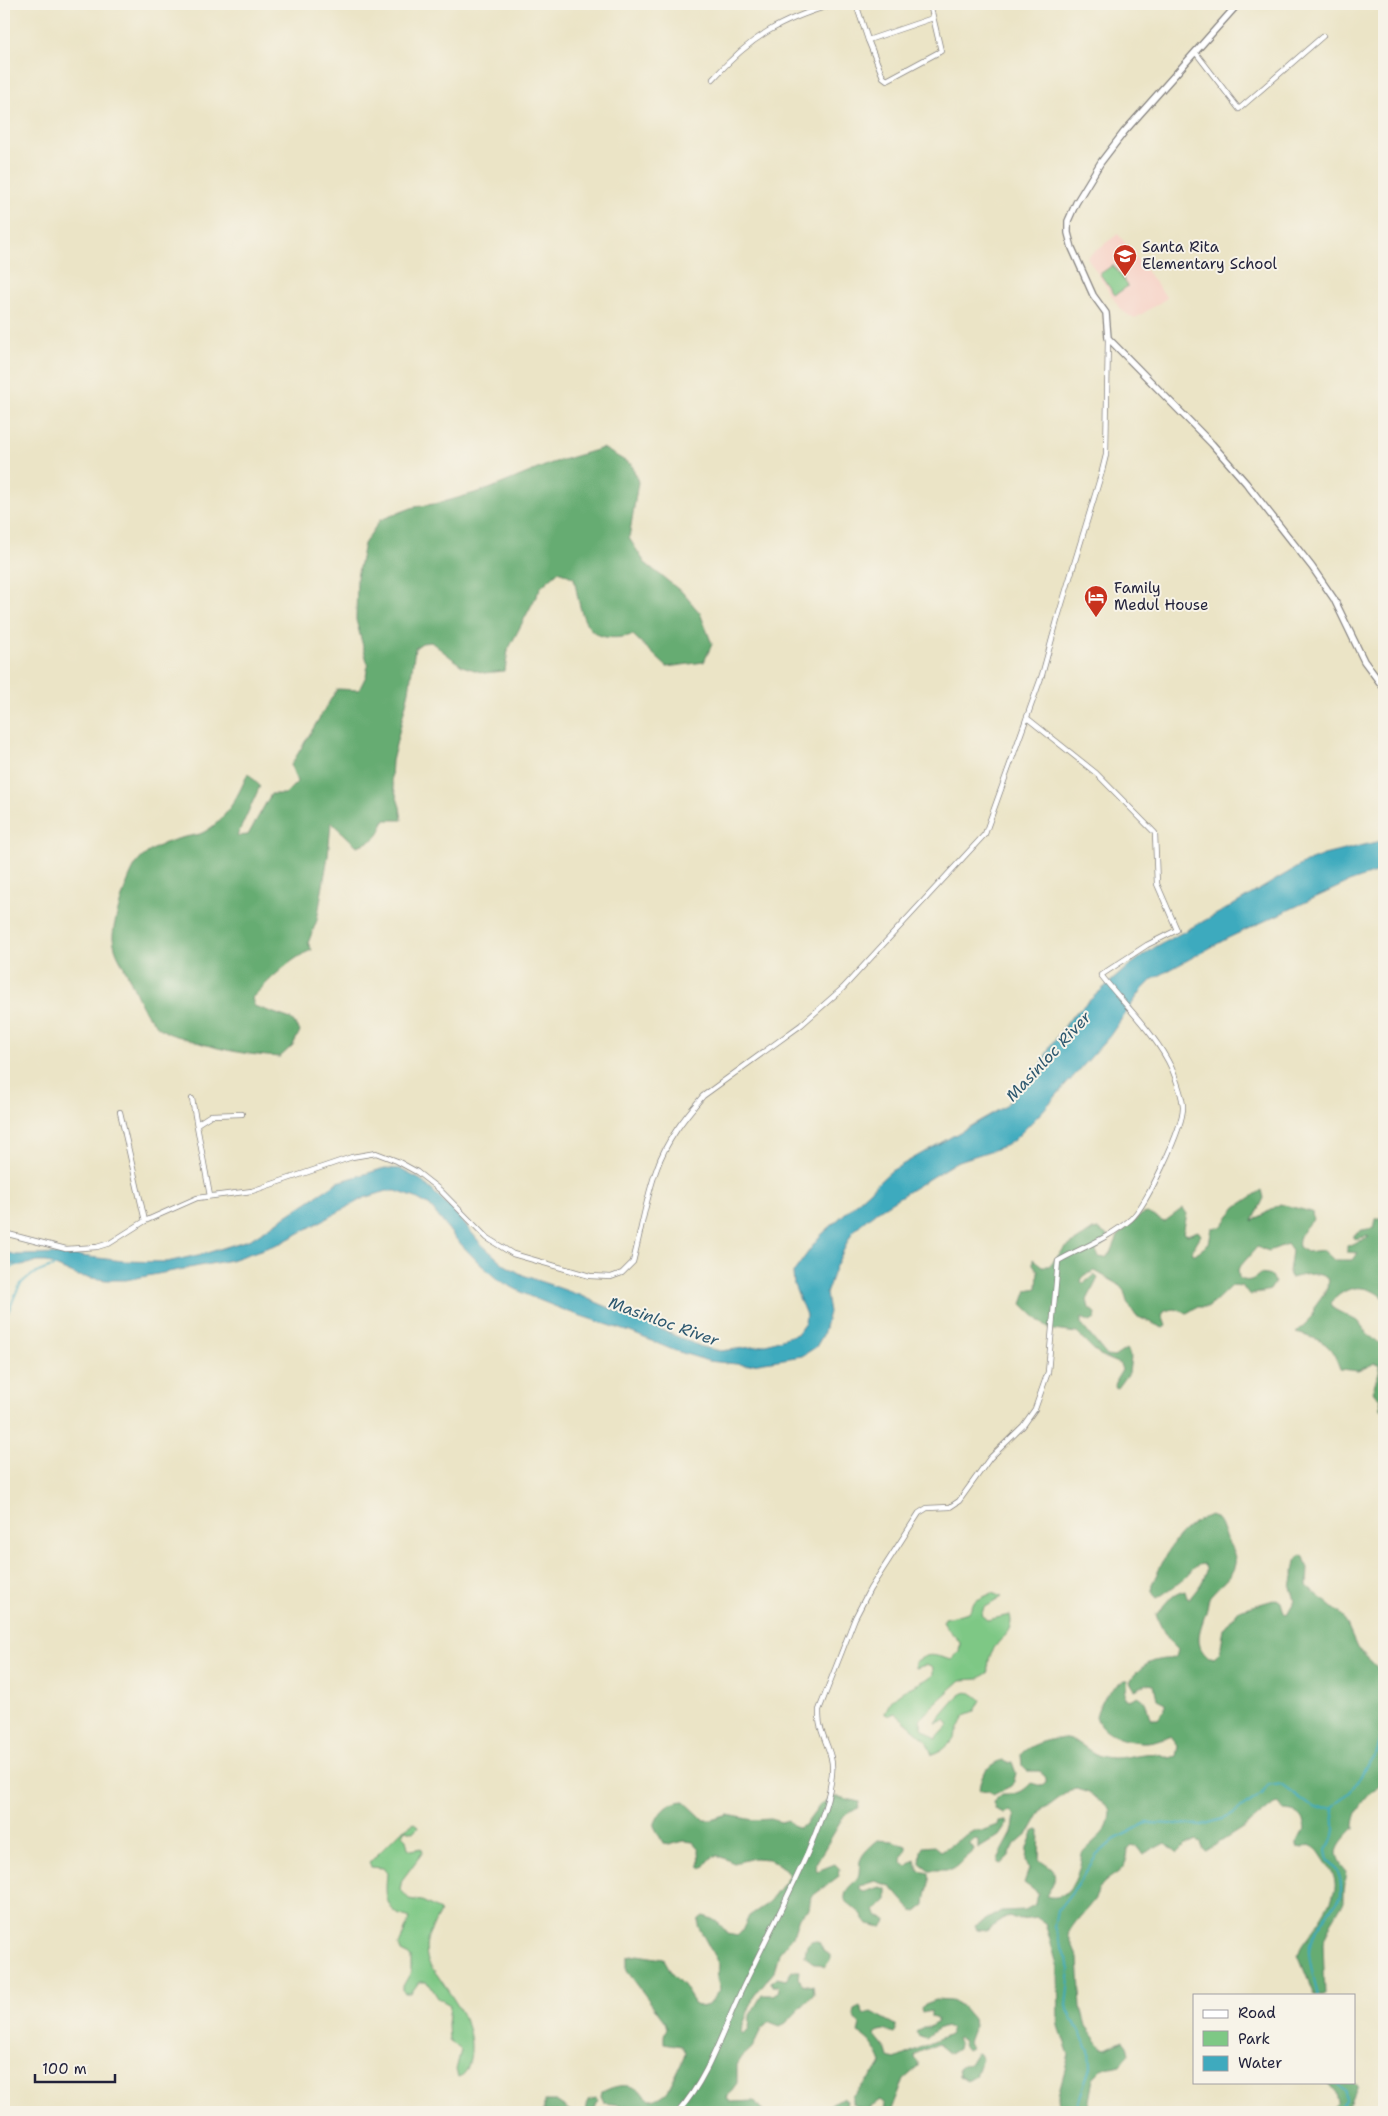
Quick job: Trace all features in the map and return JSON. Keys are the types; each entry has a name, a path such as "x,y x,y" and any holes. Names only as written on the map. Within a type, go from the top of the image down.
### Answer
{"street":[{"path":"713,79 733,56 765,32 808,12 834,4"},
{"path":"856,4 883,77 887,80 941,52 930,4"},
{"path":"4,1233 58,1248 85,1249 110,1243 145,1221 196,1198 252,1191 352,1157 376,1153 397,1161 417,1172 440,1190 487,1238 513,1254 590,1276 610,1277 622,1273 633,1262 657,1168 681,1123 703,1096 801,1025 843,988 985,834 1042,674 1106,455 1108,338 1106,313 1093,295 1072,248 1068,233 1068,221 1092,176 1116,142 1238,4"},
{"path":"868,40 932,18"},
{"path":"1196,53 1239,109 1323,36"},
{"path":"1108,338 1212,444 1246,483 1312,567 1334,599 1364,661 1384,688"},
{"path":"678,2112 695,2091 707,2069 748,1976 788,1896 817,1830 832,1772 831,1756 820,1726 819,1710 855,1618 870,1589 918,1513 927,1508 950,1507 959,1501 990,1458 1023,1426 1035,1409 1048,1372 1058,1261 1104,1239 1132,1218 1159,1175 1175,1136 1183,1106 1172,1070 1157,1044 1101,975 1118,963 1177,930 1157,884 1155,833 1096,772 1027,718"},
{"path":"192,1099 210,1196"},
{"path":"120,1112 145,1221"},
{"path":"197,1124 211,1115 242,1114"}],"shaded area":[{"name":"Santa Rita Elementary School","path":"1118,234 1167,298 1134,319 1120,309 1087,257"}],"green space":[{"path":"1113,265 1128,286 1115,295 1100,274"},
{"path":"603,448 632,465 638,482 629,538 645,563 683,593 700,613 712,644 704,662 667,667 633,635 616,638 604,637 594,633 583,616 574,578 559,571 541,587 508,650 505,671 484,673 462,666 431,642 422,643 415,648 409,691 392,761 391,779 402,820 384,820 375,838 357,846 331,822 328,856 317,920 308,943 312,950 288,964 252,998 254,1006 291,1019 300,1031 293,1045 280,1057 255,1055 207,1045 170,1034 158,1027 142,1006 118,957 114,944 113,931 115,922 129,878 141,858 158,846 200,834 217,823 235,800 248,773 260,786 237,836 248,835 271,794 285,794 297,782 291,765 337,689 359,690 366,676 368,665 356,620 357,577 364,544 380,520 414,507 440,503 489,489 552,463"},
{"path":"1262,1190 1264,1198 1253,1221 1280,1204 1312,1212 1313,1219 1300,1236 1299,1247 1307,1252 1323,1250 1334,1260 1353,1260 1358,1253 1347,1252 1347,1246 1369,1237 1354,1239 1354,1235 1362,1230 1374,1228 1376,1219 1384,1217 1384,1299 1371,1290 1356,1288 1343,1292 1331,1303 1334,1309 1359,1322 1368,1335 1384,1346 1384,1411 1381,1410 1380,1398 1373,1393 1380,1364 1375,1363 1358,1371 1340,1369 1337,1360 1329,1348 1319,1340 1296,1333 1313,1316 1314,1307 1327,1289 1329,1280 1316,1274 1291,1278 1289,1272 1292,1251 1287,1244 1269,1251 1257,1247 1238,1269 1239,1278 1248,1281 1260,1274 1272,1276 1275,1282 1270,1290 1251,1295 1241,1286 1232,1285 1209,1307 1197,1307 1187,1313 1174,1309 1165,1311 1162,1315 1166,1326 1163,1328 1136,1316 1127,1302 1124,1291 1118,1284 1095,1271 1084,1275 1081,1281 1083,1284 1094,1275 1098,1278 1087,1300 1089,1308 1096,1314 1095,1319 1090,1322 1081,1318 1081,1324 1107,1356 1114,1357 1126,1349 1131,1357 1129,1373 1118,1388 1115,1387 1116,1380 1122,1370 1120,1364 1100,1356 1077,1333 1053,1330 1045,1326 1022,1304 1027,1290 1037,1288 1038,1271 1033,1264 1033,1259 1042,1266 1049,1266 1064,1249 1093,1230 1098,1229 1108,1236 1108,1240 1096,1251 1099,1257 1105,1258 1111,1253 1118,1236 1142,1214 1147,1213 1164,1222 1183,1208 1187,1214 1183,1233 1187,1235 1198,1231 1201,1235 1192,1250 1193,1254 1195,1254 1209,1244 1212,1228 1221,1227 1236,1207"},
{"path":"1210,1515 1219,1521 1235,1560 1231,1574 1208,1600 1199,1636 1200,1647 1203,1652 1208,1657 1214,1657 1220,1652 1224,1629 1239,1610 1277,1599 1281,1602 1284,1613 1287,1614 1295,1600 1291,1587 1296,1561 1300,1555 1304,1557 1308,1568 1307,1586 1343,1616 1357,1648 1376,1666 1384,1681 1384,1781 1363,1802 1357,1814 1354,1828 1338,1849 1338,1859 1347,1872 1344,1901 1331,1923 1323,1943 1325,1994 1314,1994 1298,1955 1301,1947 1328,1907 1335,1889 1335,1882 1334,1876 1317,1850 1309,1845 1303,1848 1297,1847 1297,1843 1305,1830 1303,1821 1297,1814 1284,1811 1279,1803 1274,1804 1252,1822 1206,1851 1202,1849 1200,1842 1196,1840 1187,1844 1178,1853 1166,1843 1143,1855 1133,1845 1128,1850 1125,1864 1119,1872 1101,1886 1094,1900 1076,1921 1068,1934 1078,1958 1081,2007 1086,2026 1102,2047 1106,2048 1123,2040 1127,2045 1129,2054 1120,2065 1102,2069 1093,2078 1087,2112 1059,2112 1058,2095 1069,2055 1059,2026 1058,1968 1045,1923 1037,1918 1019,1920 1009,1916 986,1931 977,1930 975,1926 1001,1911 1025,1910 1036,1904 1038,1893 1024,1883 1029,1869 1026,1860 1027,1848 1033,1832 1038,1830 1040,1831 1039,1859 1052,1869 1055,1876 1046,1896 1055,1897 1068,1891 1076,1877 1082,1853 1108,1825 1110,1810 1104,1803 1087,1792 1077,1789 1070,1790 1042,1809 1030,1831 1015,1844 1009,1856 1001,1864 998,1863 998,1859 1012,1833 1015,1816 1010,1811 1004,1813 995,1809 993,1802 1002,1794 1018,1793 1031,1783 1042,1786 1046,1783 1046,1778 1040,1771 1027,1771 1022,1766 1021,1754 1025,1750 1044,1741 1071,1740 1095,1754 1113,1758 1149,1754 1162,1755 1169,1758 1176,1756 1178,1746 1171,1737 1140,1742 1117,1737 1104,1729 1096,1716 1106,1695 1124,1680 1127,1680 1125,1698 1129,1700 1138,1696 1142,1698 1146,1703 1151,1719 1158,1719 1165,1710 1165,1703 1157,1699 1154,1685 1147,1684 1135,1690 1130,1682 1135,1674 1146,1665 1161,1659 1176,1657 1178,1650 1165,1634 1156,1615 1169,1600 1180,1592 1185,1591 1187,1598 1190,1598 1203,1580 1206,1568 1203,1564 1197,1566 1184,1579 1157,1598 1152,1592 1152,1584 1174,1543 1188,1527"},
{"path":"992,1593 1002,1597 984,1608 981,1615 987,1620 1010,1615 1011,1623 1009,1629 991,1653 989,1672 978,1679 961,1680 930,1708 920,1720 923,1729 936,1739 949,1725 945,1720 936,1723 958,1696 968,1692 981,1700 975,1711 965,1715 949,1744 932,1755 926,1740 895,1713 888,1716 885,1713 894,1698 899,1694 933,1675 933,1668 926,1665 915,1668 915,1662 929,1655 952,1660 959,1651 960,1643 943,1622 945,1618 969,1612 975,1601"},
{"path":"1003,1760 1008,1763 1012,1762 1016,1773 1013,1785 993,1795 989,1791 979,1790 983,1775 989,1767"},
{"path":"832,1797 859,1802 858,1808 844,1816 815,1865 817,1871 835,1864 840,1869 839,1876 811,1897 809,1909 799,1917 793,1936 779,1953 774,1971 754,1996 741,2030 742,2034 749,2029 750,2015 762,1995 773,1995 779,1991 778,1986 772,1986 771,1982 777,1978 786,1980 792,1971 799,1971 798,1978 802,1984 813,1986 814,1994 786,2023 780,2026 770,2022 761,2029 752,2048 742,2057 737,2065 737,2083 727,2099 731,2102 755,2101 763,2112 626,2112 627,2110 620,2105 604,2103 601,2097 602,2092 622,2086 633,2087 639,2090 650,2100 661,2096 667,2092 685,2055 682,2046 664,2043 667,2028 665,2022 627,1971 627,1957 638,1955 664,1959 673,1975 683,1985 695,2004 701,2007 708,2005 720,1989 717,1979 719,1965 698,1926 699,1919 703,1916 715,1920 728,1934 737,1936 742,1931 749,1916 767,1904 789,1876 785,1869 769,1859 754,1858 734,1863 717,1855 711,1858 704,1867 700,1868 699,1849 693,1842 684,1841 669,1845 663,1843 654,1826 661,1812 673,1803 684,1801 704,1820 712,1820 728,1815 753,1820 771,1819 781,1822 788,1820 794,1827 798,1828 806,1824 820,1805"},
{"path":"1006,1820 1008,1823 999,1836 978,1849 978,1840 975,1839 969,1844 973,1847 974,1851 952,1870 929,1870 920,1863 923,1847 935,1846 941,1851 973,1831 982,1831 998,1825 999,1821"},
{"path":"414,1823 418,1826 415,1831 405,1830 402,1835 406,1839 408,1848 412,1850 421,1848 423,1852 402,1880 400,1889 409,1899 422,1901 440,1910 428,1937 426,1949 430,1965 452,1996 468,2028 471,2051 469,2063 465,2072 458,2077 456,2070 461,2050 449,2040 450,2005 438,1998 428,1982 419,1982 411,1993 405,1993 403,1990 403,1986 411,1972 411,1957 401,1952 399,1945 410,1918 398,1914 390,1906 386,1895 387,1873 383,1868 371,1867 369,1863 400,1832"},
{"path":"878,1840 893,1841 906,1846 906,1851 901,1858 903,1864 907,1866 915,1860 919,1871 929,1873 925,1905 916,1912 912,1911 890,1886 875,1881 860,1886 860,1890 864,1892 880,1887 887,1889 887,1900 875,1911 878,1916 886,1920 882,1927 868,1924 859,1912 845,1900 847,1890 858,1877 861,1858 867,1849"},
{"path":"815,1940 830,1955 830,1960 825,1967 812,1962 805,1956 808,1944"},
{"path":"936,2000 952,2001 962,2006 973,2019 974,2026 968,2042 971,2048 967,2050 962,2040 958,2038 956,2039 959,2044 958,2049 950,2054 938,2044 916,2054 915,2058 918,2062 918,2067 904,2079 891,2112 886,2112 884,2103 880,2100 867,2109 857,2107 852,2103 852,2096 882,2063 873,2045 858,2033 860,2025 854,2018 854,2009 860,2006 864,2014 871,2012 895,2025 896,2030 894,2033 881,2031 874,2034 887,2050 889,2057 895,2059 949,2035 952,2029 946,2026 937,2029 926,2038 919,2036 916,2032 923,2027 930,2027 937,2022 937,2019 931,2017 931,2011 922,2013 921,2009 925,2004"},
{"path":"978,2053 982,2059 976,2076 967,2081 959,2076 958,2069 969,2064 975,2054"},
{"path":"1329,2084 1355,2084 1357,2086 1346,2112 1329,2112 1338,2103 1336,2093"},
{"path":"596,2098 598,2100 594,2112 586,2112 588,2100"},
{"path":"843,2098 847,2101 845,2112 819,2112 837,2100"},
{"path":"544,2101 556,2101 573,2112 544,2112"}],"water":[{"name":"Masinloc River","path":"1384,840 1384,870 1349,882 1228,938 1153,979 1141,991 1109,1037 1014,1140 1005,1146 956,1162 880,1209 862,1223 852,1233 835,1268 826,1294 829,1312 823,1335 816,1347 802,1356 746,1365 708,1361 673,1350 630,1332 569,1312 529,1296 498,1280 479,1263 456,1239 430,1206 416,1198 396,1191 387,1191 364,1198 281,1243 231,1260 126,1280 106,1280 78,1276 46,1262 21,1265 4,1263 4,1252 17,1255 64,1254 123,1261 167,1262 207,1253 251,1239 338,1182 385,1168 400,1169 421,1180 452,1209 481,1244 505,1265 523,1275 579,1295 702,1347 721,1351 760,1346 797,1334 805,1323 806,1315 794,1285 793,1273 819,1237 891,1171 1004,1107 1026,1084 1042,1063 1050,1046 1073,1015 1126,968 1155,947 1230,907 1306,862 1324,855"}],"waterway":[{"path":"4,1269 21,1264"},
{"path":"4,1319 22,1283 36,1273 57,1265"},
{"path":"1075,2112 1090,2067 1089,2051 1066,2006 1070,1969 1054,1927 1057,1911 1097,1855 1114,1840 1146,1823 1202,1825 1226,1818 1262,1794 1269,1786 1281,1784 1315,1809 1332,1807 1350,1792 1377,1752 1384,1727"},
{"path":"1318,1994 1310,1963 1309,1945 1341,1896 1340,1877 1329,1861 1326,1850 1332,1840 1334,1830 1332,1808"},
{"path":"1337,2112 1346,2101 1345,2090 1338,2084"}],"place":[{"name":"Santa Rita Elementary School","path":"1125,277"},
{"name":"Family Medul House","path":"1096,618"}]}
